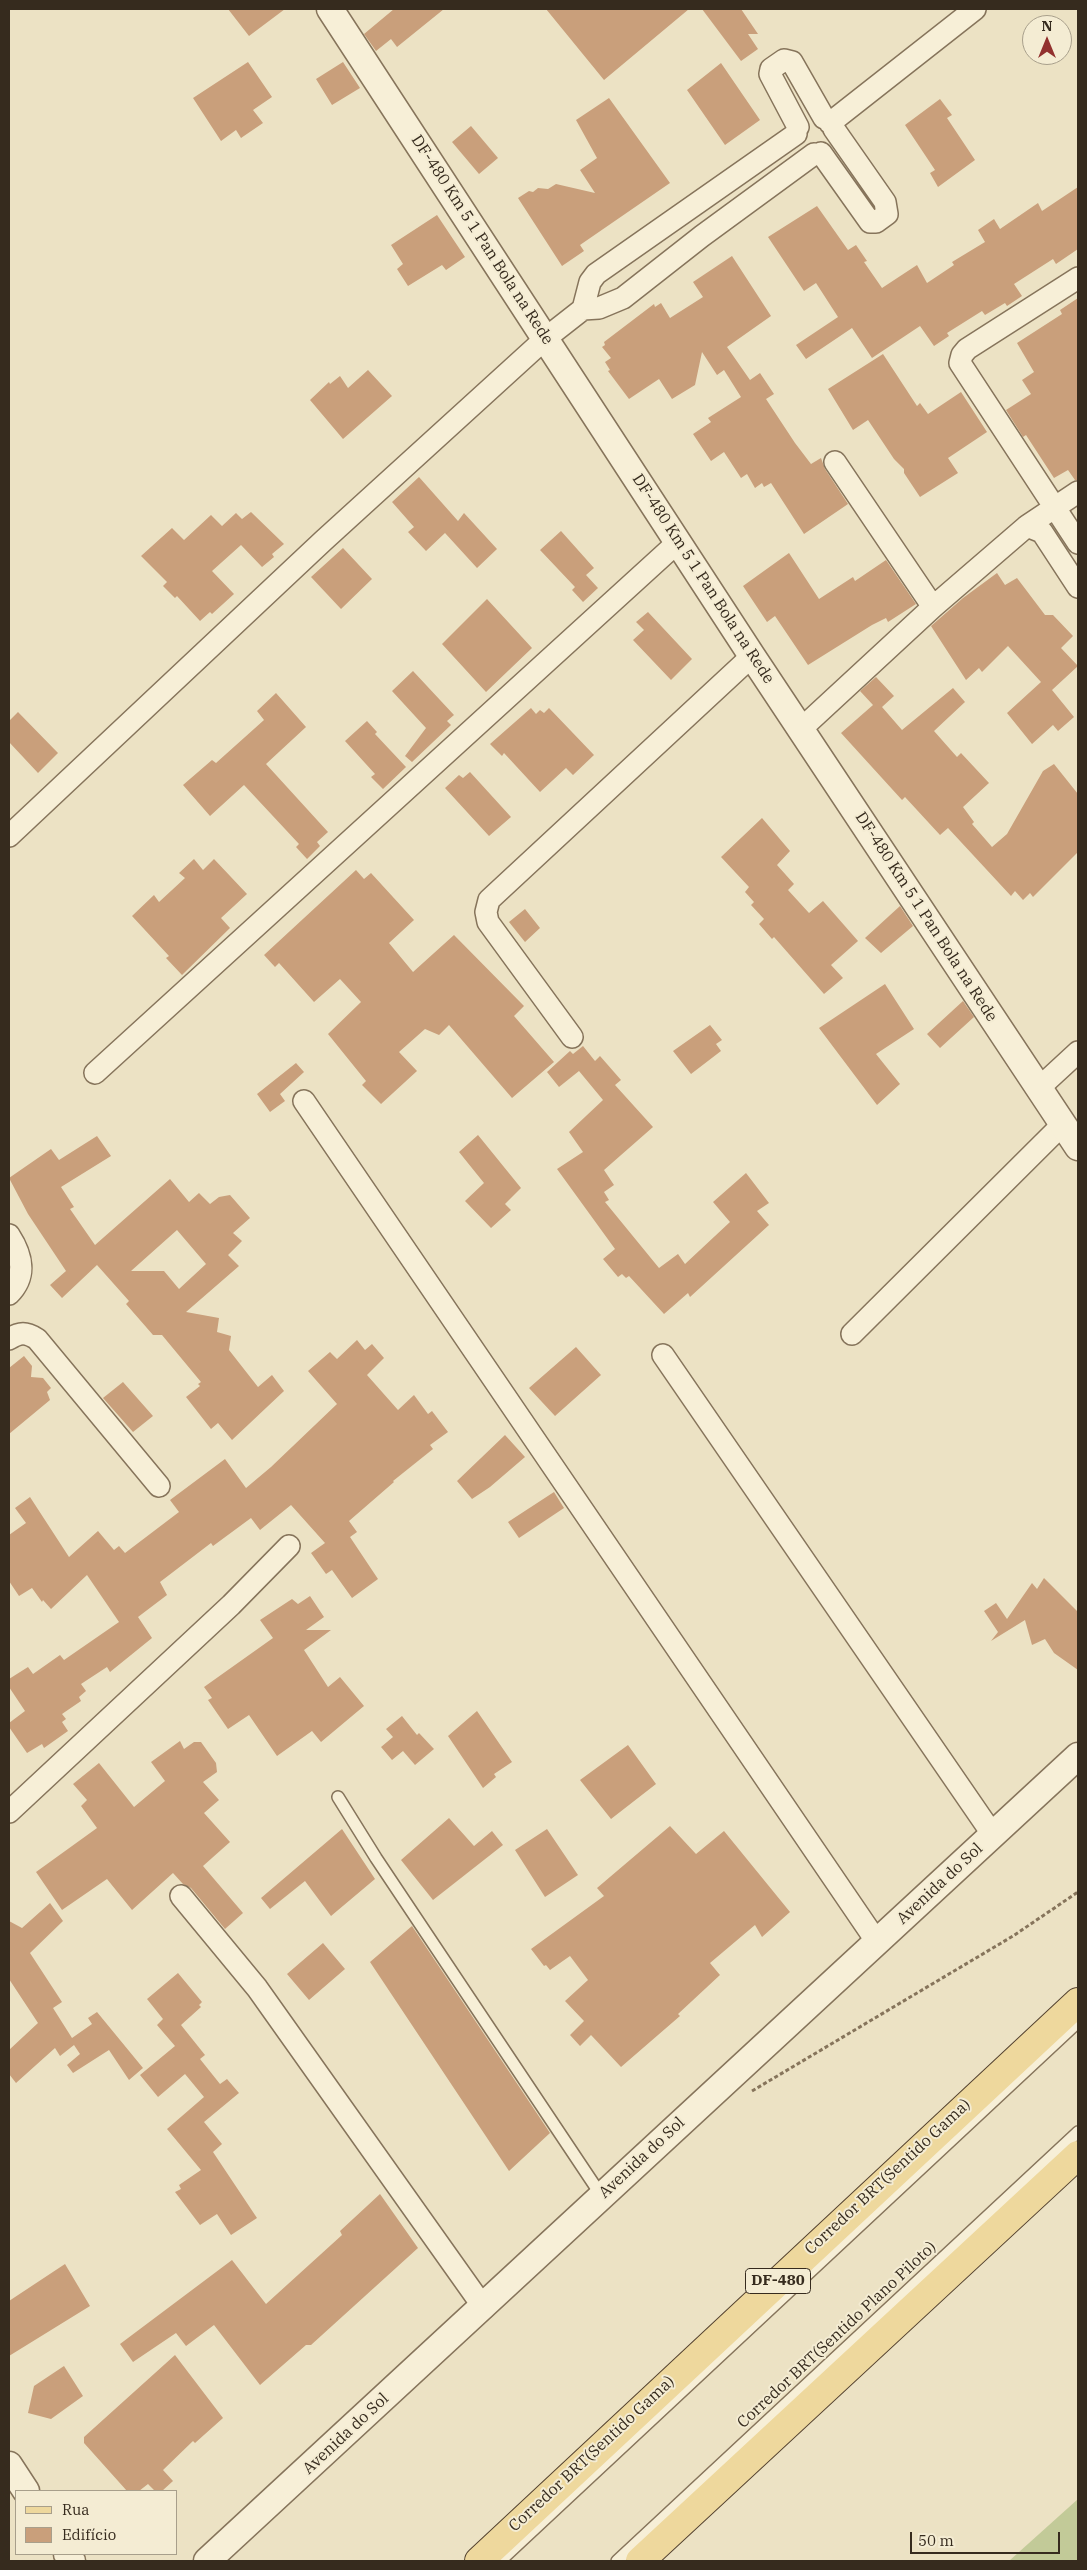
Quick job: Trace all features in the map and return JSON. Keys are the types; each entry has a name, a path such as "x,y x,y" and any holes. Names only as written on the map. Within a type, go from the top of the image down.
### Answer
{"main road":[{"name":"DF-480","path":"479,2561 1078,2002"},
{"path":"640,2561 1078,2155"}],"street":[{"name":"DF-480 Km 5 1 Pan Bola na Rede","path":"330,9 752,656 1078,1148"},
{"path":"829,123 975,9"},
{"path":"784,60 792,62 829,123 885,202 888,214 876,222 870,222 818,154 801,148 797,130 770,74 771,69 784,60"},
{"path":"583,309 590,282 596,274 685,214 797,130 809,117 829,123"},
{"path":"9,836 324,541 546,338 583,309 599,308 623,298 702,236 833,144 829,123"},
{"path":"685,214 702,236"},
{"path":"1078,278 967,348 960,363 1078,543"},
{"path":"835,462 933,607"},
{"path":"801,728 933,607 1027,526 1078,492"},
{"path":"1027,526 1042,532 1078,587"},
{"path":"95,1073 678,542"},
{"path":"572,1037 488,922 486,912 489,900 752,656"},
{"path":"1039,1088 1078,1052"},
{"path":"304,1101 877,1942"},
{"path":"852,1334 1063,1124"},
{"path":"9,1235 16,1247 22,1270 18,1285 9,1294"},
{"path":"9,1339 18,1333 29,1334 37,1339 159,1486"},
{"path":"662,1355 993,1835"},
{"path":"9,1812 232,1605 289,1546"},
{"name":"Avenida do Sol","path":"207,2561 484,2308 601,2195 1078,1756"},
{"path":"181,1896 257,1988 484,2308"},
{"path":"9,2465 25,2490"}],"lane":[{"path":"338,1797 376,1858 601,2195"},
{"name":"Corredor BRT(Sentido Gama)","path":"500,2561 1078,2022"},
{"name":"Corredor BRT(Sentido Plano Piloto)","path":"617,2561 1078,2132"}],"path":[{"path":"749,2092 1013,1936 1078,1892"}],"green space":[{"path":"1078,2499 1078,2561 1009,2561"}],"building":[{"path":"228,9 285,9 249,36"},
{"path":"394,9 444,9 397,47 391,39 376,51 364,34"},
{"path":"546,9 689,9 604,80"},
{"path":"702,9 741,9 758,34 748,34 758,49 741,61"},
{"path":"248,62 272,97 253,110 263,123 241,138 236,130 221,141 193,98"},
{"path":"343,62 360,88 332,105 316,79"},
{"path":"721,63 760,120 725,145 687,90"},
{"path":"609,98 670,183 580,245 584,251 562,266 518,198 529,191 533,192 538,188 548,189 556,184 595,193 580,170 597,158 576,120"},
{"path":"940,99 952,115 947,118 975,160 938,187 930,173 935,170 905,125"},
{"path":"471,126 498,158 479,174 452,142"},
{"path":"1078,187 1078,249 1056,264 1053,259 1014,284 1022,296 1007,306 1005,303 985,315 982,311 947,333 949,336 934,346 920,326 872,358 852,328 806,359 796,345 838,317 816,283 804,291 768,237 817,206 848,250 856,245 867,261 864,262 882,288 917,265 927,283 954,265 952,262 985,242 978,230 994,219 1000,229 1038,203 1042,211"},
{"path":"437,215 465,257 446,270 442,265 408,286 397,269 403,264 391,245"},
{"path":"732,256 771,316 727,347 750,380 760,373 774,394 766,399 795,443 811,464 821,458 825,469 848,504 804,534 771,483 764,487 762,483 755,488 747,474 741,478 724,452 711,461 693,434 711,422 708,418 741,397 724,370 717,375 702,352 695,385 672,399 659,379 629,399 608,371 610,370 605,362 611,358 602,347 605,345 604,342 654,304 655,307 661,303 670,318 703,297 693,282"},
{"path":"1078,298 1078,480 1075,480 1068,470 1054,478 1026,435 1023,437 1006,410 1031,394 1022,380 1034,372 1017,343 1062,314 1060,310"},
{"path":"883,354 917,406 920,403 928,414 961,392 987,432 948,458 958,473 920,497 904,473 904,469 894,459 868,420 853,430 828,389"},
{"path":"368,370 392,396 343,439 310,400 329,382 330,384 340,376 348,388"},
{"path":"419,477 458,521 464,513 497,549 477,568 445,533 426,551 408,532 414,527 392,502"},
{"path":"251,512 284,544 272,554 274,557 262,567 241,545 212,571 234,594 212,614 210,612 200,621 177,596 175,598 163,586 167,582 141,556 172,528 184,540 211,515 222,526 236,513 242,519"},
{"path":"561,531 594,568 586,575 598,588 583,602 572,590 575,587 540,550"},
{"path":"343,548 372,579 341,609 311,577"},
{"path":"789,553 819,599 853,577 855,581 886,560 916,604 888,622 886,618 872,625 808,665 775,616 767,622 743,586"},
{"path":"997,573 1005,585 1017,578 1045,615 1053,615 1073,636 1061,648 1078,666 1052,690 1074,717 1058,731 1053,725 1032,744 1007,713 1041,682 1008,646 982,672 979,668 966,680 931,626 963,598"},
{"path":"487,599 532,648 486,692 442,644"},
{"path":"648,612 692,659 671,680 633,640 644,630 636,622"},
{"path":"413,671 454,715 447,721 451,725 412,762 405,756 426,728 392,691"},
{"path":"876,677 894,696 882,707 902,730 953,688 965,702 934,731 957,757 961,753 989,783 963,807 974,822 972,824 992,847 1007,834 1043,771 1054,764 1078,794 1078,852 1033,897 1030,893 1023,900 1015,891 1011,896 948,828 940,835 905,797 902,800 841,733 873,705 860,691"},
{"path":"276,693 306,727 266,764 328,832 317,842 320,846 307,859 296,847 299,844 244,785 210,816 183,785 212,760 216,763 264,720 257,711"},
{"path":"531,708 536,714 540,710 544,713 549,708 594,755 573,775 566,768 540,792 504,753 502,756 490,744"},
{"path":"18,712 58,753 38,773 9,742 9,721"},
{"path":"367,721 377,732 375,734 406,767 383,789 371,777 375,774 345,741"},
{"path":"470,772 511,817 489,836 445,788 459,775 463,778"},
{"path":"762,818 790,851 777,865 794,884 788,890 809,913 823,901 858,941 831,965 843,978 824,994 774,937 772,939 759,924 764,919 751,905 754,902 745,892 749,887 721,857"},
{"path":"194,859 203,870 214,859 247,894 221,918 230,928 182,975 166,958 169,956 132,916 154,895 159,902 185,878 179,873"},
{"path":"356,870 364,879 371,873 414,920 389,943 413,972 454,935 524,1006 514,1016 554,1062 512,1098 449,1025 439,1035 425,1029 399,1052 417,1071 381,1104 362,1085 366,1081 328,1034 361,1002 340,979 314,1002 279,963 275,967 264,955"},
{"path":"900,906 913,926 881,953 865,938"},
{"path":"525,909 540,928 525,942 509,922"},
{"path":"885,984 914,1029 876,1054 900,1084 877,1105 819,1028"},
{"path":"963,1001 974,1017 940,1048 927,1034"},
{"path":"710,1025 722,1040 716,1044 721,1051 691,1074 673,1051"},
{"path":"583,1046 595,1061 600,1056 621,1080 615,1085 653,1127 604,1170 614,1185 604,1192 609,1200 605,1202 659,1268 678,1254 685,1264 730,1222 713,1202 746,1173 769,1203 757,1211 769,1225 690,1297 688,1293 664,1314 629,1276 626,1278 622,1274 618,1277 603,1259 615,1249 557,1169 583,1152 569,1132 603,1100 579,1071 559,1087 547,1072 570,1051 573,1054"},
{"path":"296,1063 304,1072 280,1094 285,1101 270,1112 257,1094"},
{"path":"478,1135 521,1188 505,1204 511,1210 491,1228 465,1201 484,1183 459,1152"},
{"path":"97,1136 111,1156 61,1187 74,1207 70,1209 95,1245 170,1179 189,1202 199,1193 210,1204 219,1197 230,1195 250,1218 233,1233 242,1241 228,1255 239,1266 186,1312 219,1318 217,1332 231,1336 229,1350 258,1387 272,1375 284,1391 232,1440 218,1423 211,1429 186,1397 200,1386 198,1384 201,1382 162,1335 153,1335 126,1304 129,1301 97,1265 62,1298 50,1285 66,1271 28,1214 9,1178 51,1149 59,1160","holes":["177,1230 206,1264 179,1289 164,1271 131,1271"]},
{"path":"357,1340 365,1350 372,1344 384,1358 367,1375 398,1410 414,1395 428,1414 432,1411 448,1432 430,1445 433,1449 393,1481 349,1521 357,1532 350,1537 378,1579 352,1598 332,1570 326,1574 311,1553 325,1543 291,1505 260,1530 251,1518 213,1546 211,1543 160,1582 167,1595 138,1617 152,1638 110,1672 107,1667 81,1684 86,1691 79,1697 81,1701 62,1714 66,1719 62,1722 68,1731 44,1748 42,1744 27,1753 9,1727 9,1723 25,1711 9,1687 9,1679 28,1667 33,1674 60,1655 64,1660 119,1622 87,1575 51,1609 43,1600 42,1602 32,1588 19,1596 9,1581 9,1535 26,1523 15,1508 30,1497 69,1557 98,1531 114,1550 119,1546 125,1553 179,1512 170,1500 225,1459 246,1488 271,1467 337,1404 308,1371 330,1352 337,1359"},
{"path":"576,1347 601,1375 555,1416 529,1388"},
{"path":"24,1356 32,1366 31,1377 43,1378 51,1388 47,1392 50,1400 9,1434 9,1368"},
{"path":"123,1382 153,1416 133,1432 103,1398"},
{"path":"505,1435 525,1457 490,1487 472,1499 457,1481"},
{"path":"554,1492 564,1508 519,1538 508,1522"},
{"path":"1044,1578 1078,1612 1078,1670 1054,1653 1045,1639 1032,1645 1025,1620 991,1641 998,1632 984,1611 996,1603 1007,1619 1032,1583 1037,1589"},
{"path":"310,1596 324,1617 306,1630 331,1630 304,1650 328,1687 340,1677 364,1706 321,1742 312,1731 277,1756 249,1715 228,1729 208,1700 212,1698 204,1687 273,1638 260,1620 292,1599 298,1604"},
{"path":"477,1711 512,1762 494,1774 496,1777 483,1788 448,1736"},
{"path":"402,1716 417,1735 419,1733 434,1749 415,1765 403,1751 392,1760 381,1747 393,1737 386,1729"},
{"path":"180,1741 184,1749 194,1742 201,1742 216,1763 217,1772 203,1782 219,1800 204,1813 230,1842 203,1866 243,1913 225,1929 191,1888 183,1884 173,1873 132,1910 107,1879 62,1910 36,1872 97,1828 81,1806 87,1800 73,1784 99,1763 134,1807 165,1781 151,1762"},
{"path":"628,1745 656,1784 611,1819 580,1780"},
{"path":"449,1818 474,1846 492,1831 503,1845 433,1900 401,1860"},
{"path":"670,1826 696,1854 724,1831 790,1912 762,1937 755,1925 710,1963 720,1975 678,2014 680,2016 621,2067 591,2035 580,2046 570,2035 584,2021 565,2001 588,1980 570,1956 550,1970 546,1965 544,1966 531,1949 604,1896 597,1888"},
{"path":"342,1829 375,1879 331,1916 305,1881 270,1909 261,1898"},
{"path":"547,1829 578,1875 545,1897 515,1850"},
{"path":"50,1903 63,1921 30,1953 62,2002 53,2008 72,2038 92,2024 88,2018 97,2012 143,2068 129,2080 109,2050 73,2073 67,2065 80,2054 74,2045 60,2056 55,2048 16,2083 9,2074 9,2050 38,2023 9,1979 9,1921 22,1928"},
{"path":"412,1926 550,2133 509,2171 370,1962"},
{"path":"323,1943 345,1969 309,2000 287,1974"},
{"path":"178,1973 202,2002 199,2005 201,2007 181,2025 205,2055 200,2059 220,2084 227,2079 239,2093 204,2122 222,2144 213,2152 257,2218 231,2235 217,2214 200,2225 175,2192 181,2189 179,2185 201,2170 167,2129 204,2097 185,2074 158,2097 140,2075 175,2046 157,2025 163,2019 147,1999"},
{"path":"380,2194 418,2248 311,2345 306,2345 260,2385 214,2325 186,2346 176,2333 133,2362 120,2344 232,2260 266,2304 342,2235 340,2231"},
{"path":"65,2264 90,2306 9,2356 9,2301"},
{"path":"175,2355 223,2418 195,2443 193,2441 163,2470 173,2481 163,2490 154,2490 148,2484 140,2490 126,2490 84,2443 84,2437"},
{"path":"64,2366 83,2396 51,2419 28,2413 34,2386"}]}
